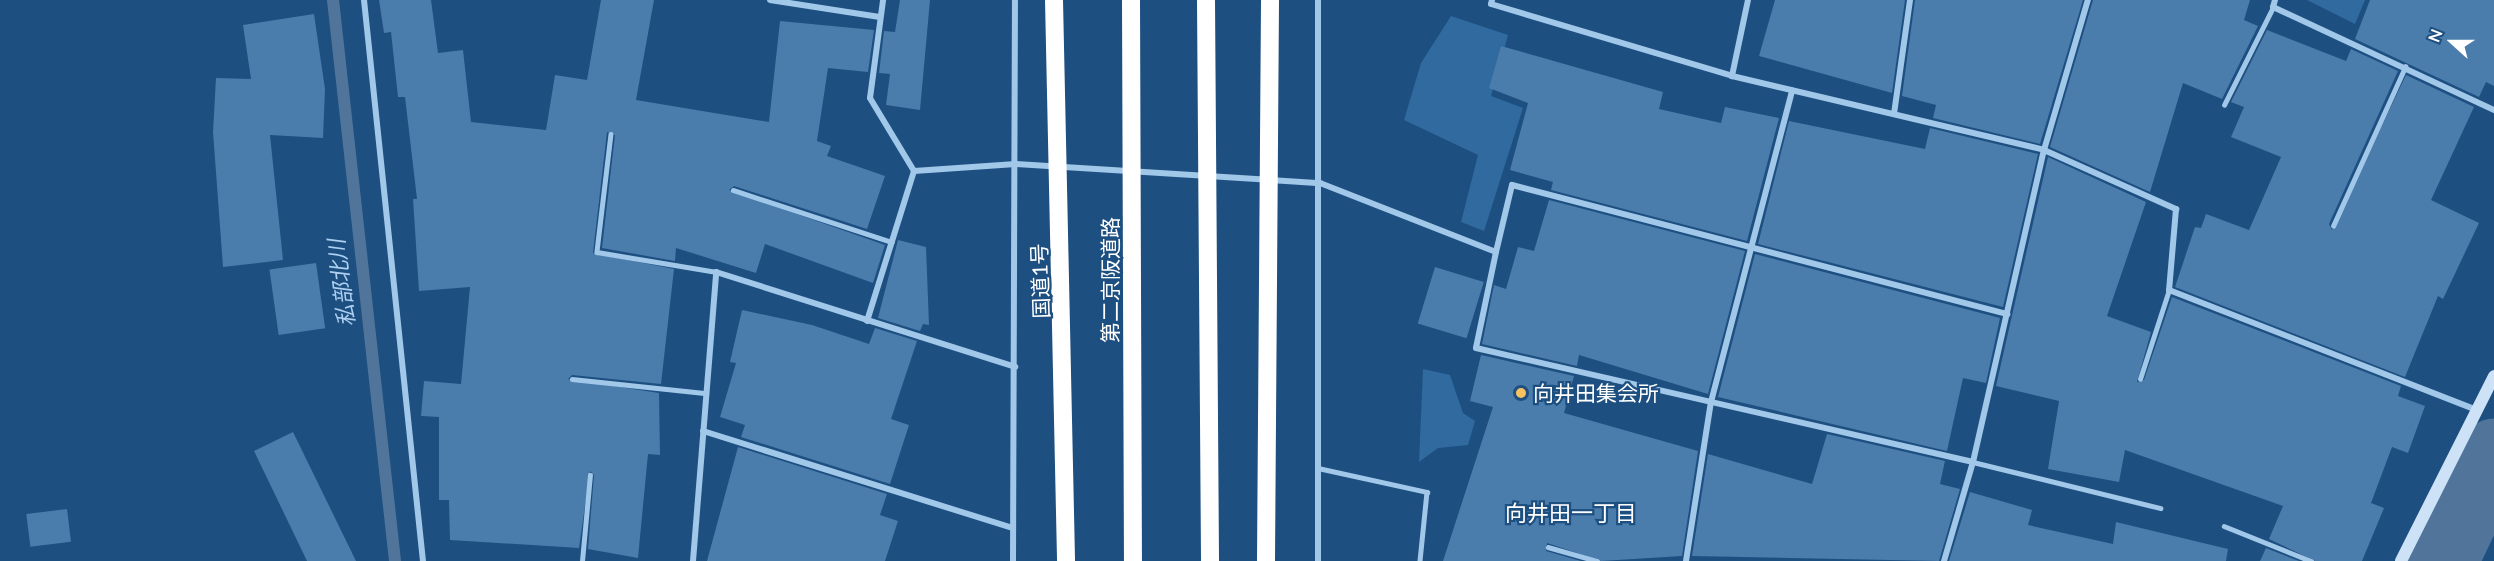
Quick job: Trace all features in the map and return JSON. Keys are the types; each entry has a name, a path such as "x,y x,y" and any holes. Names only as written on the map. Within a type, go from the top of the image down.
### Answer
{"highway":[{"name":"国道1号","path":"1054,0 1066,561"},
{"name":"第二京阪道路","path":"1131,0 1133,561"},
{"path":"1206,0 1210,561"},
{"path":"1266,561 1270,0"}],"street":[{"path":"364,0 423,561"},
{"path":"770,0 880,17"},
{"path":"867,321 914,171 870,98 883,0"},
{"path":"1013,561 1015,0"},
{"path":"1318,0 1320,183 1318,561"},
{"path":"1492,0 1491,4 1732,76 2044,150 2176,209 2169,290 2476,410"},
{"path":"1732,76 1748,0"},
{"path":"1894,114 1911,0"},
{"path":"1944,561 1973,462 2044,150 2088,0"},
{"path":"2275,0 2273,7 2494,110"},
{"path":"1686,561 1710,402 1749,245 1792,90"},
{"path":"914,171 1016,164 1320,183 1496,252"},
{"path":"1973,462 1476,348 1496,252 1512,186 1749,245 2007,314"},
{"path":"693,561 716,272 1015,368"},
{"path":"2401,561 2494,376"},
{"path":"703,431 1013,528"}],"lane":[{"path":"2224,105 2273,7"},
{"path":"2333,226 2405,67"},
{"path":"611,134 597,252 716,272"},
{"path":"734,190 892,242"},
{"path":"2140,379 2169,290"},
{"path":"573,379 706,393"},
{"path":"1973,462 2160,508"},
{"path":"1318,468 1427,492 1420,561"},
{"path":"582,561 590,475"},
{"path":"2224,526 2311,561"},
{"path":"1548,547 1597,561"}],"shaded area":[{"path":"2307,0 2365,0 2355,24"},
{"path":"1451,16 1508,35 1491,96 1523,108 1484,231 1461,222 1478,155 1404,120 1421,63"},
{"path":"1423,369 1450,375 1463,413 1475,421 1468,445 1438,448 1419,462"}],"building":[{"path":"379,0 431,0 438,53 463,50 471,122 546,130 555,75 587,80 601,0 654,0 636,100 769,122 780,21 874,30 868,72 828,68 817,141 831,146 827,156 885,176 867,229 734,186 729,190 885,245 873,283 765,244 756,273 676,248 675,261 602,248 615,135 607,132 593,253 674,269 661,384 572,375 568,379 659,393 660,455 648,454 638,558 588,549 594,475 590,471 579,548 450,540 449,500 439,500 439,417 421,416 424,381 461,384 470,287 419,291 413,199 417,199 405,97 398,97 391,32 384,33"},
{"path":"900,0 930,0 920,110 886,105 890,74 879,73 884,31 895,32"},
{"path":"1775,0 1905,0 1892,93 1759,56"},
{"path":"1915,0 2083,0 2040,144 1933,118 1936,105 1902,96"},
{"path":"2093,0 2250,0 2244,20 2258,26 2222,99 2183,83 2150,192 2050,147"},
{"path":"2370,0 2494,0 2494,86 2486,82 2479,97 2355,39"},
{"path":"314,14 325,89 323,138 270,135 283,260 223,267 213,132 216,78 251,79 243,25"},
{"path":"2267,30 2346,61 2351,49 2398,71 2329,224 2332,230 2406,75 2474,107 2431,200 2479,223 2443,299 2438,296 2405,377 2175,287 2195,227 2201,228 2206,214 2249,230 2281,157 2231,137 2244,107 2231,102"},
{"path":"1501,46 1663,92 1659,109 1721,123 1725,107 1779,118 1747,241 1551,190 1553,182 1510,170 1528,103 1489,88"},
{"path":"1789,121 1925,149 1930,128 2038,154 2003,307 1758,244"},
{"path":"2048,157 2146,202 2107,316 2151,332 2137,382 2144,380 2172,297 2401,386 2398,396 2425,406 2408,453 2392,447 2371,503 2384,508 2362,561 2315,561 2269,539 2283,506 2125,450 2119,482 2048,469 2059,401 1996,386"},
{"path":"1549,200 1745,251 1708,394 1579,355 1577,366 1482,344 1494,285 1506,289 1518,247 1534,251"},
{"path":"898,240 926,247 929,325 923,324 920,331 878,318"},
{"path":"1755,254 2000,318 1986,383 1963,378 1947,451 1718,397"},
{"path":"316,263 325,328 279,335 269,270"},
{"path":"1435,267 1484,282 1467,338 1418,323"},
{"path":"742,310 812,325 869,344 875,328 917,341 891,419 909,425 890,484 741,437 745,425 720,417 736,363 730,362"},
{"path":"1481,355 1574,376 1564,413 1698,451 1682,556 1601,561 1547,543 1546,551 1581,561 1443,561 1493,407 1470,401"},
{"path":"293,432 356,561 307,561 254,451"},
{"path":"1827,434 1945,461 1940,484 1960,489 1939,561 1692,556 1708,454 1812,484"},
{"path":"738,447 887,494 880,515 898,521 885,561 707,561"},
{"path":"1970,492 2032,510 2028,525 2113,544 2116,522 2228,549 2226,561 1949,561"},
{"path":"67,509 71,542 30,547 26,514"},
{"path":"2266,548 2299,561 2260,561"}],"waterway":[{"name":"私部北川","path":"333,0 395,561"},
{"path":"2443,561 2494,454"}],"place":[{"name":"向井田集会所","path":"1521,393"}],"district":[{"name":"向井田一丁目","path":"1571,513"}]}
